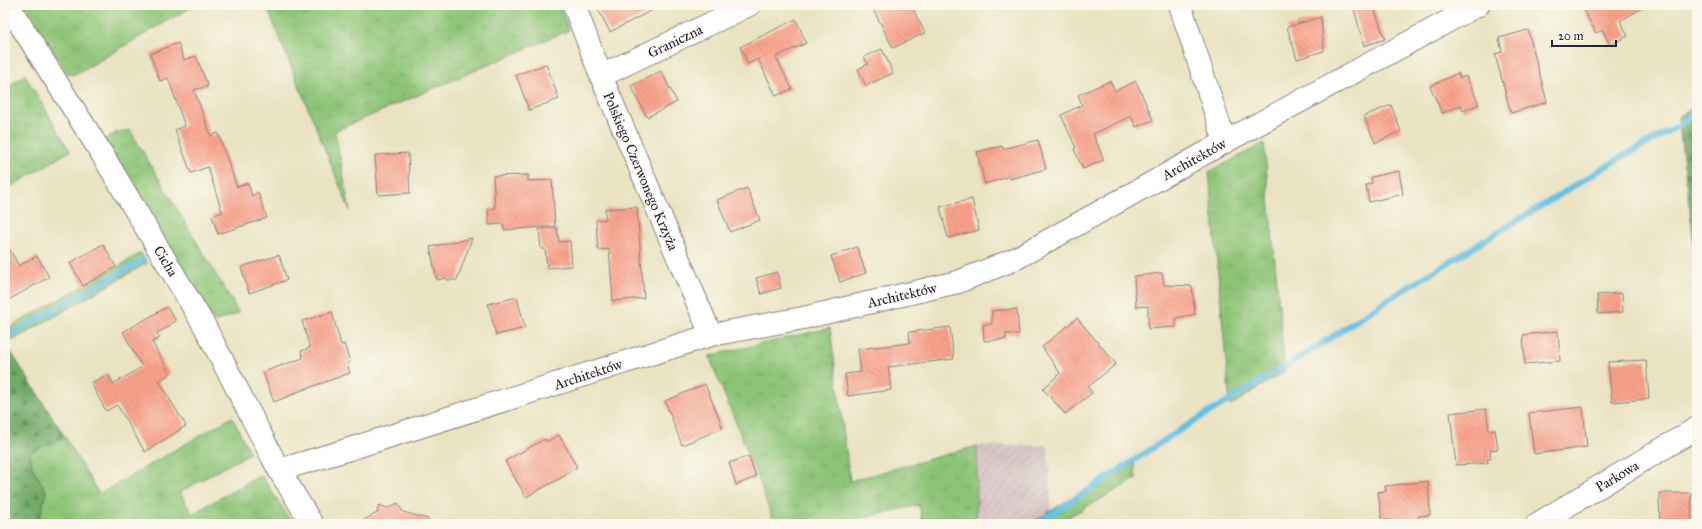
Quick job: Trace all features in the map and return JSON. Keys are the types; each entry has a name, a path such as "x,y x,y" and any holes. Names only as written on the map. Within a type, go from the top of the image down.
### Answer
{"street":[{"name":"Cicha","path":"8,5 102,154 204,325 280,470 312,524"},
{"name":"Polskiego Czerwonego Krzyża","path":"574,5 601,76 711,335"},
{"name":"Graniczna","path":"601,76 749,5"},
{"path":"1180,5 1225,142"},
{"name":"Architektów","path":"280,470 355,448 711,335 803,318 958,282 1015,259 1225,142 1478,5"},
{"name":"Parkowa","path":"1537,524 1697,428"}],"shaded area":[{"path":"1048,445 1051,511 1029,524 976,524 977,446"}],"green space":[{"path":"22,5 195,5 78,73 69,75"},
{"path":"266,5 559,5 569,30 335,131 350,211"},
{"path":"25,75 70,151 5,190 5,89"},
{"path":"1697,105 1697,268 1678,117"},
{"path":"130,130 239,313 214,322 176,256 104,140 117,132"},
{"path":"1264,143 1285,371 1230,406 1209,172"},
{"path":"141,253 147,263 5,345 5,330"},
{"path":"830,328 850,481 977,446 976,524 923,524 919,505 858,519 859,524 774,524 760,483 709,356"},
{"path":"6,344 65,437 30,452 32,467 46,491 41,513 36,524 5,524"},
{"path":"232,417 250,453 180,492 192,514 261,475 293,524 36,524 41,513 46,491 32,467 30,452 65,437 99,494"},
{"path":"1134,460 1136,479 1056,524 1029,524"}],"building":[{"path":"596,5 662,5 610,32"},
{"path":"871,5 911,5 925,33 893,48"},
{"path":"1353,5 1373,5 1385,39 1364,46"},
{"path":"1581,5 1648,5 1620,21 1628,36 1610,45 1603,30 1596,33"},
{"path":"1321,17 1324,51 1297,59 1287,27"},
{"path":"796,19 806,43 776,57 792,89 776,96 758,59 748,64 740,47"},
{"path":"1528,30 1547,102 1511,113 1495,54 1502,52 1499,38"},
{"path":"178,43 184,60 196,56 208,86 194,90 211,136 218,133 237,187 248,183 252,196 258,192 267,218 218,234 212,216 222,212 208,167 191,173 175,130 185,126 168,78 160,81 150,54"},
{"path":"882,49 893,73 866,86 858,69 868,64 864,57"},
{"path":"546,64 559,99 529,110 516,75"},
{"path":"661,71 677,102 647,117 631,86"},
{"path":"1458,73 1460,78 1466,76 1479,104 1463,111 1461,105 1442,113 1430,86"},
{"path":"1110,81 1115,91 1136,81 1153,120 1136,127 1131,116 1093,134 1104,160 1083,169 1074,149 1076,148 1061,115 1082,105 1078,95"},
{"path":"1391,105 1401,131 1375,143 1364,116"},
{"path":"1038,140 1046,169 1010,179 1010,176 985,184 977,152 1002,146 1003,149"},
{"path":"408,153 410,193 378,195 375,155"},
{"path":"1399,171 1403,194 1369,202 1366,185 1372,183 1371,177"},
{"path":"528,175 528,181 552,180 555,226 504,230 503,224 489,225 488,209 495,208 493,176"},
{"path":"747,188 760,220 730,232 717,200"},
{"path":"972,199 979,230 948,238 940,207"},
{"path":"637,207 644,298 613,301 609,249 598,250 596,220 606,219 605,209"},
{"path":"557,228 559,242 570,241 572,266 547,268 545,249 541,249 539,229"},
{"path":"472,238 457,280 448,280 445,278 437,280 430,247"},
{"path":"5,241 19,266 37,256 49,277 5,302"},
{"path":"103,244 116,267 83,286 70,263"},
{"path":"857,247 866,273 840,282 831,256"},
{"path":"279,255 287,280 249,293 241,267"},
{"path":"777,272 781,288 761,294 756,278"},
{"path":"1162,273 1164,285 1192,286 1195,314 1176,318 1176,327 1148,329 1148,306 1136,307 1134,276"},
{"path":"1622,293 1623,312 1598,314 1597,295"},
{"path":"517,297 525,328 496,335 488,304"},
{"path":"167,307 176,321 157,333 160,338 152,342 170,374 159,381 186,426 145,452 117,405 106,411 91,383 108,374 113,384 142,367 123,332"},
{"path":"1017,309 1019,334 1006,334 1006,339 984,341 983,325 992,324 992,311"},
{"path":"332,312 341,345 344,344 350,362 347,364 350,373 294,393 274,402 263,372 303,358 301,351 310,348 302,321"},
{"path":"1077,318 1116,364 1088,387 1092,393 1065,414 1043,389 1060,373 1042,347"},
{"path":"950,327 954,359 888,367 891,390 848,396 845,374 861,372 858,349 910,343 909,332"},
{"path":"1558,331 1560,361 1525,364 1523,335"},
{"path":"1646,360 1649,399 1612,402 1608,362"},
{"path":"705,384 723,428 682,445 665,401"},
{"path":"1583,407 1587,447 1534,454 1529,413"},
{"path":"1486,409 1489,430 1495,429 1498,449 1490,450 1491,459 1487,459 1488,463 1456,465 1450,413"},
{"path":"559,435 577,467 565,474 566,475 526,497 505,461 545,439 546,442"},
{"path":"749,456 756,477 736,485 729,463"},
{"path":"1428,481 1430,515 1418,516 1419,524 1390,524 1389,520 1382,521 1378,492 1386,491 1385,486"},
{"path":"1659,493 1691,493 1692,524 1660,524"},
{"path":"398,503 403,512 428,519 427,524 357,524 377,513 379,505 388,508"}],"waterway":[{"path":"1037,524 1180,430 1315,348 1387,300 1620,158 1668,132 1697,113"},
{"path":"5,338 143,260"}]}
